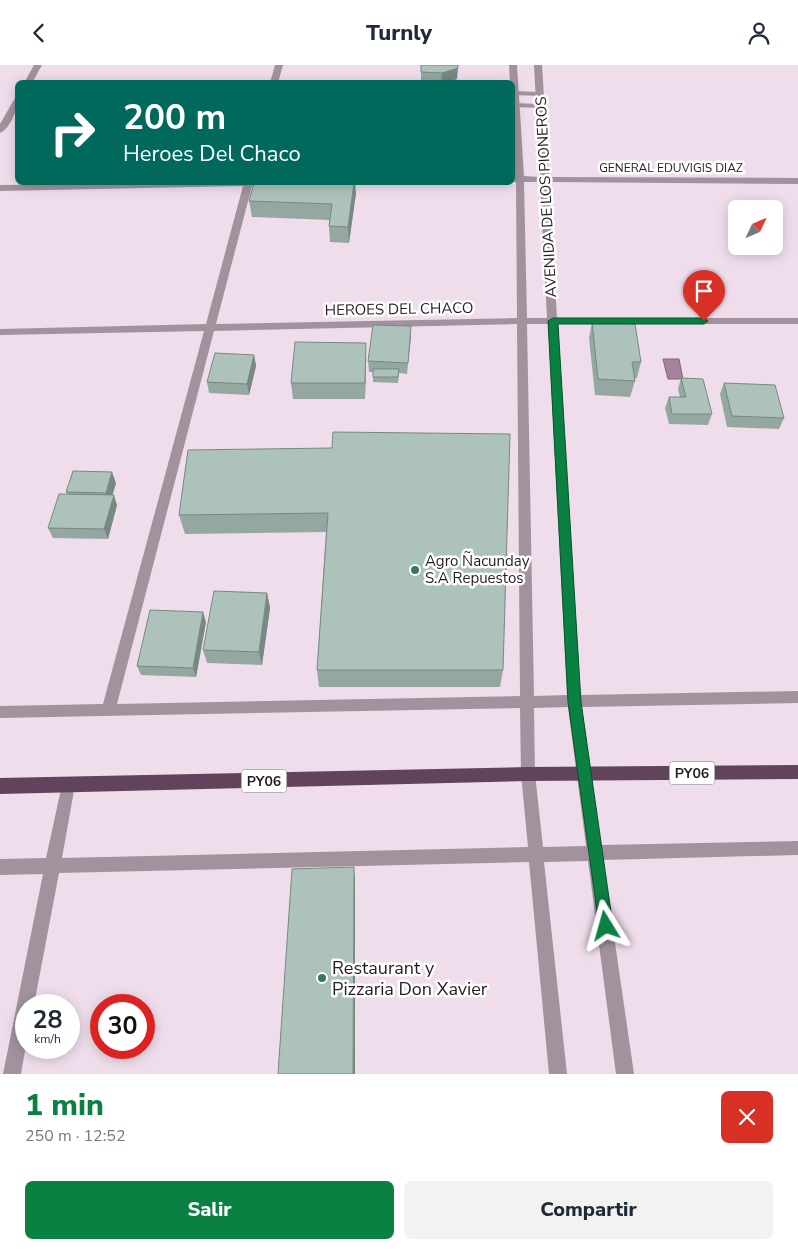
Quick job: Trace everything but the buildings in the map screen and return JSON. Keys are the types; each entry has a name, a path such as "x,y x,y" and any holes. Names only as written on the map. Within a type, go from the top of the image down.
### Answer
{"highway":[{"name":"PY06","path":"0,786 528,774 798,772"}],"street":[{"path":"30,80 38,65"},
{"path":"275,80 279,65"},
{"name":"AVENIDA DE LOS PIONEROS","path":"513,65 514,80"},
{"name":"AVENIDA DE LOS PIONEROS","path":"538,65 574,702 586,774 626,1074"},
{"path":"515,93 540,94"},
{"path":"0,131 15,105"},
{"path":"515,105 540,106"},
{"name":"AVENIDA DE LOS PIONEROS","path":"515,105 521,321 528,774 558,1074"},
{"name":"GENERAL EDUVIGIS DIAZ","path":"516,179 798,181"},
{"path":"0,188 149,185"},
{"path":"109,709 247,185"},
{"name":"HEROES DEL CHACO","path":"0,332 521,321 798,321"},
{"path":"0,713 109,709 526,704 798,697"},
{"path":"12,1074 68,785"},
{"path":"0,867 798,847"}],"shaded area":[{"path":"663,359 679,359 683,379 668,379"}],"place":[{"name":"Agro Ñacunday S.A Repuestos","path":"415,570"},
{"name":"Restaurant y Pizzaria Don Xavier","path":"322,978"}],"route":[{"path":"606,926 586,774 574,702 553,321 704,321"}]}
